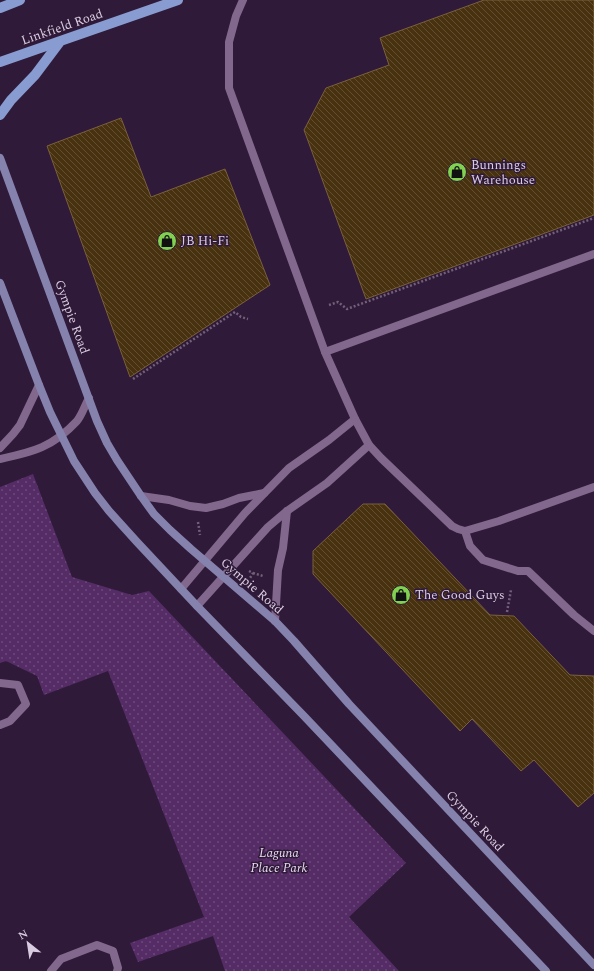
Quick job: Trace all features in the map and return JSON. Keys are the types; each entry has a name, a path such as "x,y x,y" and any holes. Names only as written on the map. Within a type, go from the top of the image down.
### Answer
{"main road":[{"name":"Linkfield Road","path":"0,62 178,0"},
{"path":"0,8 13,1"},
{"path":"0,115 11,100 35,75 58,43"},
{"name":"Gympie Road","path":"0,158 107,443 140,496 154,514 170,530 275,621 349,704 594,965"},
{"path":"0,283 39,385 61,435 74,461 109,511 197,606 303,715 546,971"}],"street":[{"path":"243,0 236,16 229,42 229,88 325,352 368,444 452,526 465,531 494,523 594,487"},
{"path":"325,352 594,254"},
{"path":"0,448 20,424 39,385"},
{"path":"0,459 26,454 50,444 78,420 89,398"},
{"path":"181,589 245,513 289,468 329,440 355,419"},
{"path":"197,606 268,527 327,482 368,444"},
{"path":"140,496 169,500 190,506 206,508 265,492"},
{"path":"275,621 278,570 283,548 287,511"},
{"path":"465,531 470,546 483,560 518,571 528,571 594,631"},
{"path":"0,683 18,685 26,704 10,721 0,725"},
{"path":"51,971 61,959 97,945 113,951 118,968 117,971"}],"path":[{"path":"329,305 338,302 347,309 594,218"},
{"path":"133,379 182,345 235,312 241,317 248,319"},
{"path":"198,520 200,535"},
{"path":"249,571 253,574 264,576"},
{"path":"250,578 253,574"},
{"path":"507,612 511,590"}],"green space":[{"name":"Laguna Place Park","path":"33,474 72,577 132,595 149,591 406,863 349,917 399,971 225,971 213,936 138,962 130,943 204,917 108,671 44,695 37,676 6,661 0,663 0,487"}],"building":[{"name":"Bunnings Warehouse","path":"484,0 594,0 594,215 366,299 304,130 326,88 389,65 380,38"},
{"name":"JB Hi-Fi","path":"121,118 151,197 225,169 270,285 130,377 47,146"},
{"path":"363,504 385,504 490,615 514,616 570,675 594,676 594,793 578,807 534,760 521,771 472,719 460,731 313,574 313,551"}],"place":[{"name":"Bunnings Warehouse","path":"457,172"},
{"name":"JB Hi-Fi","path":"167,241"},
{"name":"The Good Guys","path":"401,595"}]}
